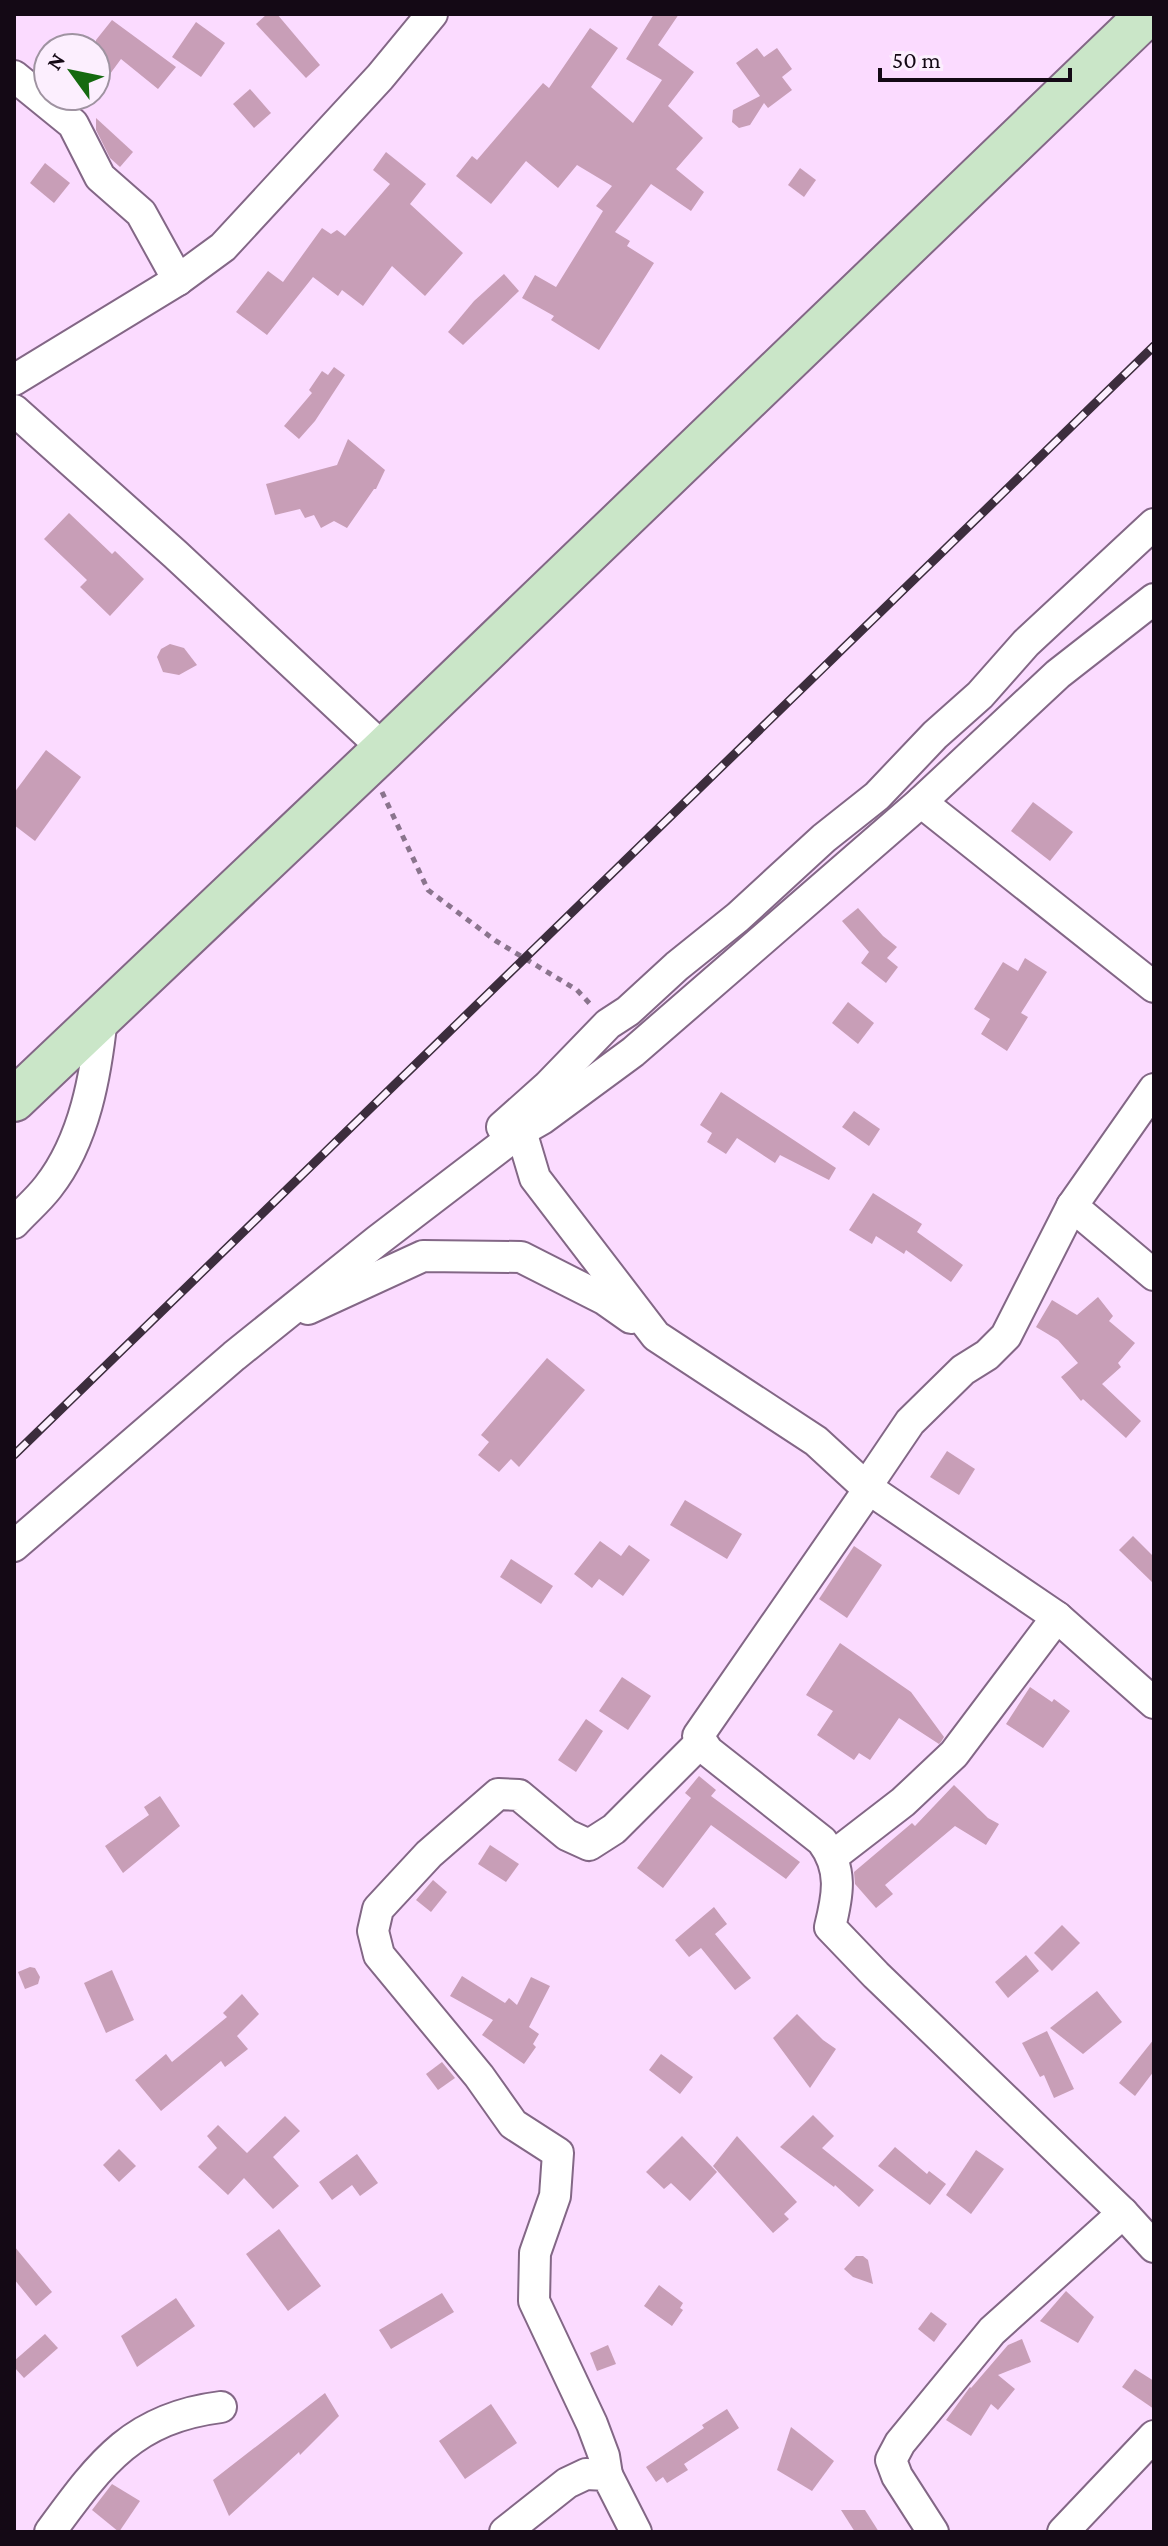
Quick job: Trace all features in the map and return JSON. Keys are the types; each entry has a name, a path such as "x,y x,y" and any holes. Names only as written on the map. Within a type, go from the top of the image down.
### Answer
{"street":[{"path":"14,380 178,280 223,247 380,77 432,14"},
{"path":"14,1100 1148,14"},
{"path":"14,76 73,124 100,177 141,213 178,280"},
{"path":"14,410 175,554 377,755"},
{"path":"468,1171 495,1133 548,1086 608,1024 628,1011 824,838 877,796 935,735 980,695 1026,643 1154,524"},
{"path":"14,1546 276,1322 468,1171 633,1052 921,802 1058,674 1154,599"},
{"path":"921,802 1154,987"},
{"path":"14,1223 49,1185 70,1150 85,1112 102,1017"},
{"path":"866,1487 910,1422 963,1370 987,1355 1006,1336 1072,1206 1154,1089"},
{"path":"521,1131 535,1178 656,1336"},
{"path":"1072,1206 1154,1275"},
{"path":"276,1322 339,1297 423,1256 521,1257 604,1299 816,1441 866,1487 1057,1617 1154,1703"},
{"path":"866,1487 869,1489 698,1736 708,1751 822,1841 833,1856 837,1900 830,1927 1123,2213 1154,2247"},
{"path":"833,1856 903,1802 954,1754 1057,1617"},
{"path":"636,2532 607,2475 604,2456 592,2424 534,2301 535,2253 555,2196 558,2153 513,2124 479,2076 379,1955 373,1931 378,1909 429,1854 498,1794 519,1795 567,1835 589,1845 614,1829 701,1742"},
{"path":"933,2532 897,2476 891,2460 900,2443 992,2331 1123,2213"},
{"path":"50,2532 76,2496 126,2443 151,2425 190,2411 221,2407"},
{"path":"1063,2532 1154,2436"},
{"path":"505,2532 567,2483 586,2474 607,2475"}],"path":[{"path":"377,755 399,831 428,890 496,941 577,990 608,1024"}],"building":[{"path":"267,14 277,14 320,65 306,78 256,24"},
{"path":"654,14 679,14 658,45 694,72 668,106 703,138 676,169 704,192 691,211 651,184 615,232 630,241 627,246 654,263 599,350 551,320 554,316 522,298 535,275 556,287 603,211 596,206 612,186 577,165 558,188 526,161 491,204 456,176 472,156 477,160 543,83 549,88 590,28 618,48 591,87 633,123 662,80 626,59"},
{"path":"112,20 176,67 158,89 121,59 112,71 112,32 102,32"},
{"path":"196,22 225,43 201,77 172,57"},
{"path":"757,48 764,57 777,48 792,69 782,77 792,90 768,108 764,103 750,125 739,128 732,122 733,110 760,96 736,63"},
{"path":"250,89 271,113 254,128 233,104"},
{"path":"96,118 133,152 120,167 110,158 96,130"},
{"path":"386,152 426,184 410,204 463,253 425,296 392,266 363,306 342,290 338,296 313,277 267,335 236,312 268,271 283,282 322,228 331,234 337,230 345,236 390,184 373,170"},
{"path":"45,163 70,183 54,203 30,183"},
{"path":"800,168 816,180 804,197 788,185"},
{"path":"504,274 519,291 463,345 448,332 474,301"},
{"path":"334,367 345,375 315,421 299,439 284,426 312,393 309,390 322,371 328,375"},
{"path":"348,439 385,470 376,489 347,528 334,521 321,528 314,515 305,518 300,509 275,515 266,484 337,465"},
{"path":"69,513 144,579 110,616 80,587 87,580 44,539"},
{"path":"170,644 184,648 197,665 179,675 163,672 157,657 161,649"},
{"path":"46,750 81,777 35,841 14,825 14,793"},
{"path":"1033,802 1073,832 1050,861 1011,831"},
{"path":"858,908 897,947 887,958 898,967 886,983 861,963 869,952 842,921"},
{"path":"1025,958 1047,972 1021,1013 1028,1017 1007,1051 981,1034 990,1019 974,1009 1003,962 1018,971"},
{"path":"848,1002 874,1023 858,1044 832,1023"},
{"path":"721,1092 836,1168 829,1180 780,1155 775,1163 737,1138 726,1154 707,1142 712,1133 700,1125"},
{"path":"854,1111 880,1129 869,1146 842,1127"},
{"path":"873,1193 922,1224 917,1232 963,1265 951,1282 906,1250 904,1254 876,1236 872,1244 849,1230"},
{"path":"1098,1297 1113,1316 1109,1321 1135,1343 1118,1363 1121,1367 1102,1384 1141,1421 1126,1438 1083,1399 1081,1401 1061,1377 1078,1363 1058,1340 1036,1327 1052,1300 1077,1315"},
{"path":"547,1358 585,1390 519,1467 511,1459 499,1472 478,1455 489,1442 481,1435"},
{"path":"947,1451 975,1469 959,1495 930,1477"},
{"path":"685,1500 742,1534 727,1559 670,1525"},
{"path":"1133,1536 1154,1557 1154,1584 1119,1550"},
{"path":"600,1541 621,1556 629,1545 650,1560 623,1596 599,1579 592,1588 574,1574"},
{"path":"854,1546 882,1565 847,1618 819,1599"},
{"path":"511,1559 553,1586 541,1604 500,1577"},
{"path":"840,1643 911,1692 944,1737 939,1744 899,1718 870,1760 859,1753 854,1760 817,1735 833,1711 806,1695"},
{"path":"622,1677 651,1696 628,1730 599,1711"},
{"path":"1030,1687 1070,1711 1043,1748 1006,1724"},
{"path":"586,1719 603,1731 576,1772 558,1760"},
{"path":"699,1776 716,1790 711,1796 800,1862 786,1879 711,1825 663,1888 637,1868 691,1798 685,1793"},
{"path":"954,1785 988,1818 999,1824 986,1845 955,1826 885,1885 893,1894 876,1908 855,1884 854,1872 912,1823 915,1826"},
{"path":"160,1796 180,1826 123,1873 105,1846 149,1815 144,1807"},
{"path":"490,1845 519,1864 506,1882 478,1864"},
{"path":"433,1880 447,1892 431,1912 416,1900"},
{"path":"714,1907 727,1924 715,1934 751,1978 735,1990 701,1948 689,1957 675,1940"},
{"path":"1062,1925 1080,1943 1052,1971 1034,1953"},
{"path":"1026,1955 1039,1971 1008,1998 995,1982"},
{"path":"35,1968 40,1977 38,1984 25,1989 18,1972"},
{"path":"112,1970 134,2020 106,2033 84,1983"},
{"path":"462,1976 505,2003 509,1998 517,2005 531,1977 550,1986 529,2027 539,2034 533,2044 536,2047 524,2064 482,2035 493,2020 450,1996"},
{"path":"1097,1991 1122,2022 1083,2054 1050,2028"},
{"path":"242,1994 259,2014 237,2036 248,2049 225,2067 221,2061 161,2111 135,2080 166,2054 172,2062 227,2017 223,2013"},
{"path":"797,2014 836,2049 810,2088 773,2038"},
{"path":"1047,2031 1074,2089 1054,2098 1044,2075 1040,2077 1022,2043"},
{"path":"1154,2039 1154,2071 1135,2096 1119,2083"},
{"path":"661,2054 693,2077 680,2094 649,2070"},
{"path":"442,2062 455,2078 438,2090 426,2074"},
{"path":"813,2115 834,2136 822,2148 874,2190 859,2207 835,2185 780,2147"},
{"path":"285,2116 300,2131 273,2157 299,2186 273,2209 244,2178 228,2195 198,2167 217,2148 207,2136 218,2125 247,2153"},
{"path":"682,2136 717,2172 690,2201 671,2183 664,2189 646,2172"},
{"path":"737,2136 797,2202 784,2214 789,2219 773,2233 713,2166"},
{"path":"895,2147 927,2174 929,2171 946,2184 930,2205 878,2166"},
{"path":"119,2149 136,2166 119,2182 103,2165"},
{"path":"976,2150 1004,2169 971,2214 946,2195"},
{"path":"357,2154 378,2183 360,2196 352,2185 332,2200 319,2182"},
{"path":"279,2229 321,2286 288,2311 246,2254"},
{"path":"14,2246 52,2292 36,2306 14,2279"},
{"path":"856,2256 868,2260 873,2284 853,2277 844,2269"},
{"path":"659,2285 683,2303 680,2308 683,2310 672,2326 644,2306"},
{"path":"1066,2291 1094,2317 1078,2343 1040,2321"},
{"path":"442,2293 454,2312 391,2349 379,2330"},
{"path":"176,2298 195,2326 137,2367 121,2336"},
{"path":"931,2312 947,2324 934,2342 918,2329"},
{"path":"45,2334 58,2348 24,2378 14,2367 14,2361"},
{"path":"1022,2339 1031,2362 998,2375 1015,2389 998,2410 991,2404 971,2436 946,2420 970,2387 1008,2345"},
{"path":"608,2345 616,2364 597,2371 590,2353"},
{"path":"1135,2369 1154,2381 1154,2409 1122,2387"},
{"path":"325,2393 339,2416 300,2455 299,2452 229,2516 213,2480"},
{"path":"491,2404 517,2443 465,2479 439,2441"},
{"path":"727,2409 739,2428 684,2464 688,2470 667,2483 663,2477 656,2482 646,2467"},
{"path":"791,2427 834,2461 812,2491 777,2470"},
{"path":"112,2484 140,2501 119,2532 92,2510"},
{"path":"841,2510 865,2510 879,2532 855,2532"}],"railway":[{"path":"14,1455 1154,346"}]}
